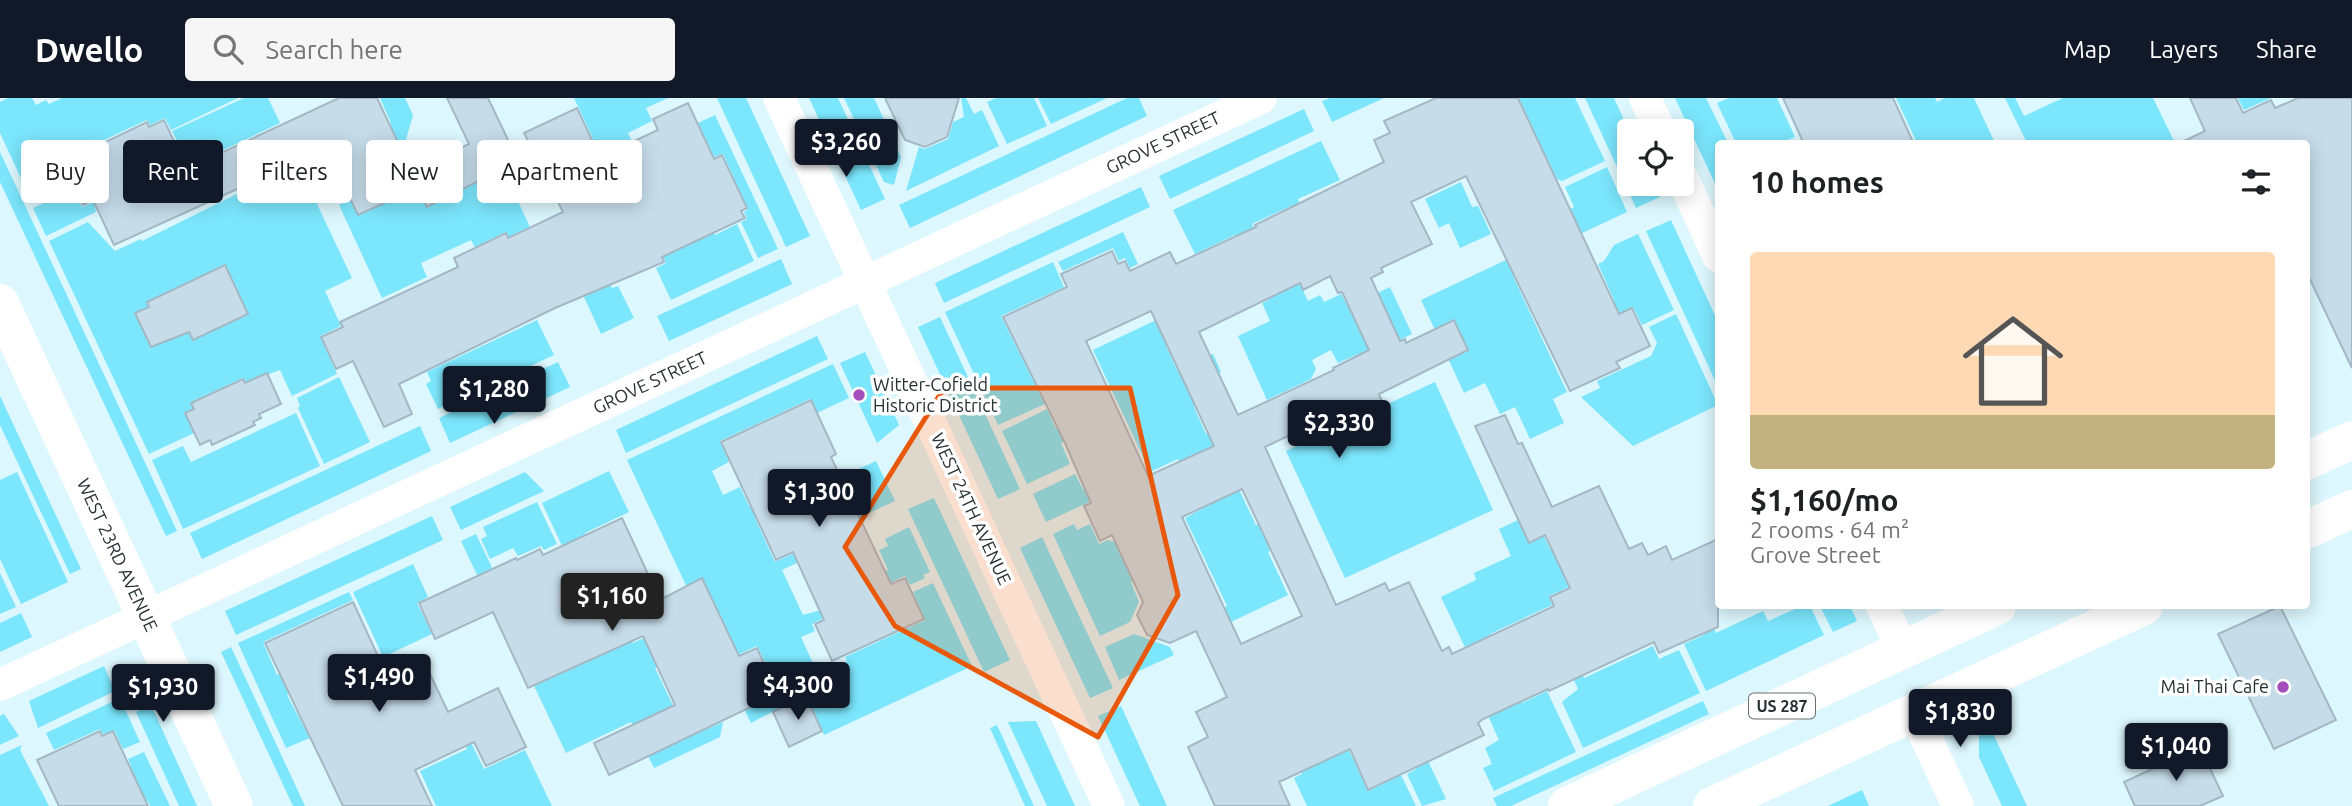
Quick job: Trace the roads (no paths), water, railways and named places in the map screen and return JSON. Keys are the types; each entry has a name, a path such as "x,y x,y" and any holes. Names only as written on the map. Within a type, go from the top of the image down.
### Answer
{"main road":[{"name":"WEST 23RD AVENUE","path":"0,303 234,806"},
{"path":"2310,459 2352,440"},
{"path":"2310,528 2352,509"},
{"name":"US 287","path":"1567,806 1991,609"},
{"path":"1712,806 2138,609"}],"street":[{"name":"WEST 24TH AVENUE","path":"779,98 1109,806"},
{"name":"GROVE STREET","path":"0,685 1261,98"},
{"path":"1645,98 1655,119"},
{"path":"1691,196 1715,249"},
{"path":"1883,609 1903,650"},
{"path":"1914,714 1958,806"}],"place":[{"name":"Witter-Cofield Historic District","path":"859,395"},
{"name":"Mai Thai Cafe","path":"2283,687"}]}
